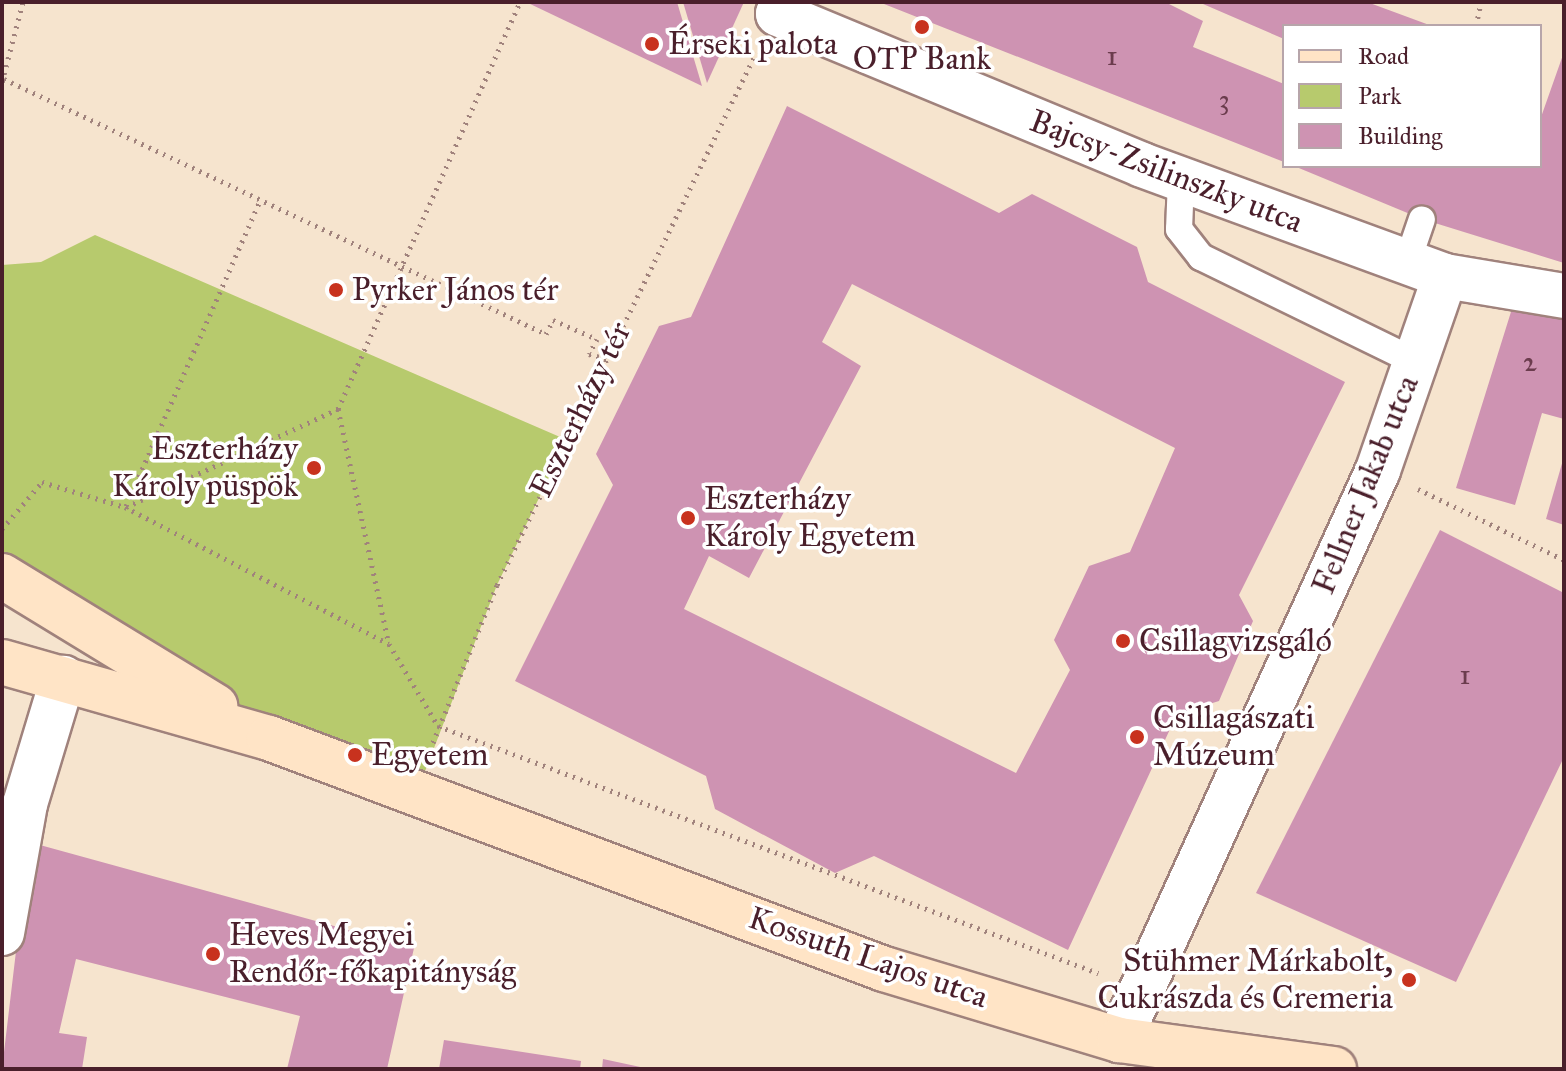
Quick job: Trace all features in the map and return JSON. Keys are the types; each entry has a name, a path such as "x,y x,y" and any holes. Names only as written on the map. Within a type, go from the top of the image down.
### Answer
{"street":[{"name":"Bajcsy-Zsilinszky utca","path":"781,8 1181,180 1426,269 1564,296"},
{"name":"Fellner Jakab utca","path":"1119,1040 1378,470 1416,362 1426,269"},
{"path":"2,576 269,738"},
{"path":"2,662 269,738"},
{"path":"2,933 25,804 63,678"},
{"name":"Kossuth Lajos utca","path":"269,738 884,969 1119,1040 1334,1069"}],"lane":[{"path":"1181,180 1179,229 1201,257 1416,362"},
{"path":"1422,219 1426,269"}],"path":[{"path":"23,2 3,80 546,334 553,320 597,339 589,354 606,359"},
{"path":"520,2 338,409 389,644 438,726 1102,975 1151,971"},
{"path":"1476,24 1481,2"},
{"name":"Eszterházy tér","path":"433,743 438,726 606,359 740,81"},
{"path":"125,507 261,199"},
{"path":"125,507 338,409"},
{"path":"1378,470 1564,560"},
{"path":"2,530 42,482 125,507 389,644"}],"green space":[{"path":"95,235 567,440 497,585 417,792 269,738 2,576 2,265 41,262"}],"building":[{"name":"Érseki palota","path":"526,2 677,2 702,86"},
{"name":"Érseki palota","path":"683,2 744,2 707,83"},
{"path":"879,2 1165,2 1203,21 1193,47 1282,83 1282,161"},
{"path":"1367,2 1427,24 1282,24 1282,38 1203,4"},
{"path":"1564,52 1564,263 1422,219 1299,168 1542,168 1542,114"},
{"name":"Eszterházy Károly Egyetem","path":"787,106 999,213 1032,194 1137,247 1148,282 1345,382 1239,595 1253,621 1219,701 1177,714 1068,950 874,856 835,873 715,809 706,776 515,681 613,485 596,454 659,326 691,317","holes":["852,284 1175,448 1130,552 1089,566 1054,640 1070,670 1016,773 684,609 709,556 749,578 861,366 822,342"]},
{"path":"1515,299 1564,311 1564,419 1542,413 1515,505 1456,488"},
{"path":"1564,460 1564,525 1546,519"},
{"path":"1440,530 1564,593 1564,757 1456,982 1256,893"},
{"name":"Heves Megyei Rendőr-főkapitányság","path":"29,842 414,948 387,1069 287,1069 300,1016 76,959 59,1033 87,1037 82,1069 2,1069"},
{"path":"444,1040 581,1061 580,1069 439,1069"},
{"path":"603,1059 645,1068 645,1069 602,1069"}],"place":[{"name":"OTP Bank","path":"922,27"},
{"name":"Érseki palota","path":"652,44"},
{"name":"Pyrker János tér","path":"336,290"},
{"name":"Eszterházy Károly püspök","path":"314,468"},
{"name":"Eszterházy Károly Egyetem","path":"688,518"},
{"name":"Csillagvizsgáló","path":"1123,641"},
{"name":"Csillagászati Múzeum","path":"1137,737"},
{"name":"Egyetem","path":"355,755"},
{"name":"Heves Megyei Rendőr-főkapitányság","path":"213,954"},
{"name":"Stühmer Márkabolt, Cukrászda és Cremeria","path":"1409,980"}]}
